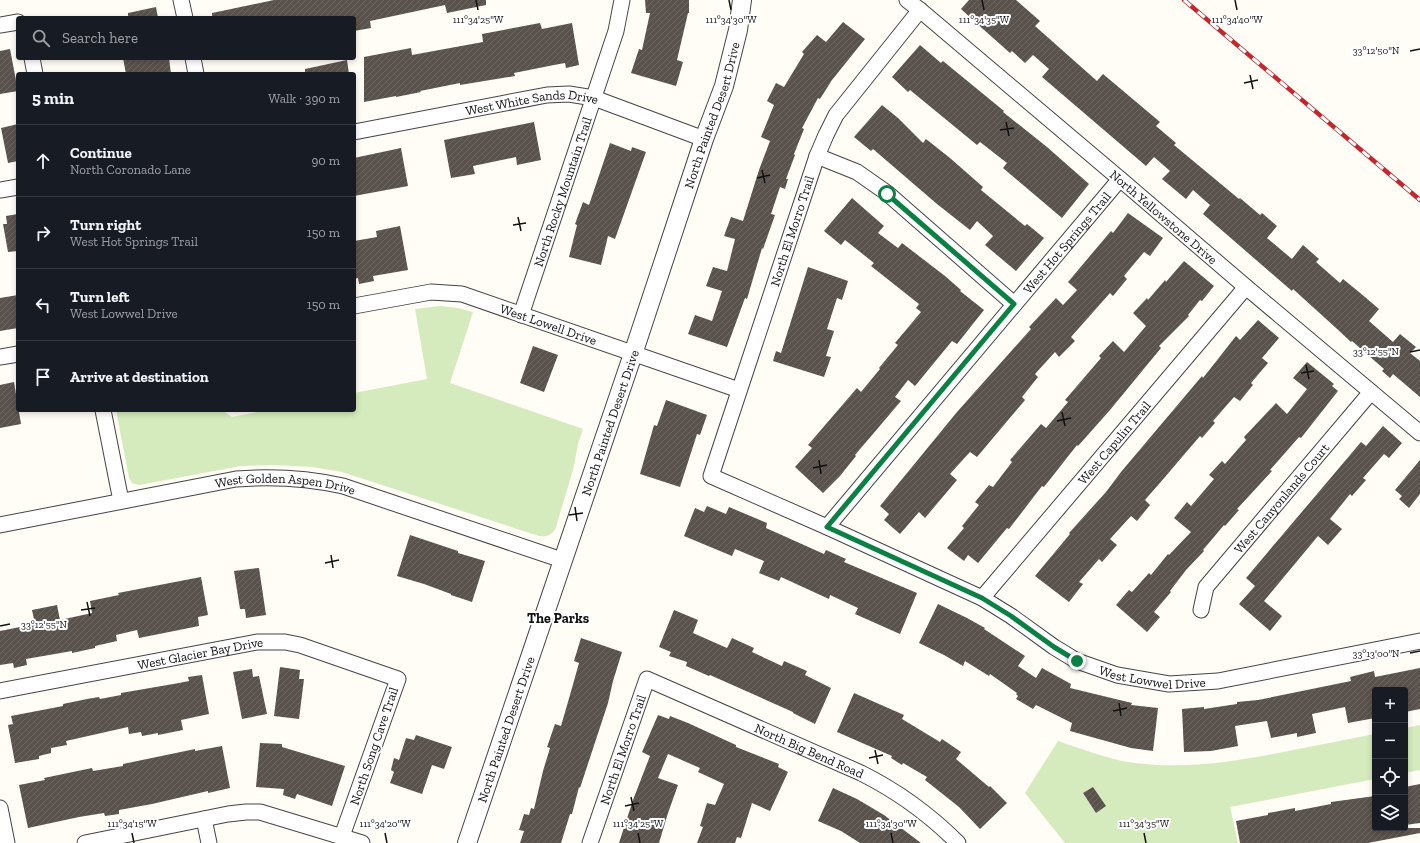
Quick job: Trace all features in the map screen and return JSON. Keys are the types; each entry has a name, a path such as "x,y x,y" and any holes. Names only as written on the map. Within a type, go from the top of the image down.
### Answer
{"street":[{"path":"181,0 185,16"},
{"name":"North Rocky Mountain Trail","path":"522,315 616,31 622,0"},
{"name":"North Painted Desert Drive","path":"467,843 633,354 704,139 724,86 738,30 742,0"},
{"name":"North Yellowstone Drive","path":"907,0 1420,433"},
{"name":"North El Morro Trail","path":"711,476 817,156 826,135 836,115 920,10"},
{"path":"0,25 16,22"},
{"path":"32,60 35,72"},
{"path":"193,60 196,72"},
{"name":"West White Sands Drive","path":"356,132 547,95 569,94 594,98 704,139"},
{"path":"817,156 857,172 887,194 1014,304"},
{"name":"West Hot Springs Trail","path":"827,527 1120,179"},
{"path":"0,190 16,187"},
{"name":"West Capulin Trail","path":"982,598 1246,287"},
{"name":"West Lowell Drive","path":"356,306 431,292 462,294 739,390"},
{"path":"0,357 16,354"},
{"name":"West Canyonlands Court","path":"1201,610 1206,587 1372,392"},
{"path":"103,412 120,501"},
{"name":"West Lowwel Drive","path":"711,476 982,598 1077,661 1117,675 1169,684 1218,681 1420,641"},
{"name":"West Golden Aspen Drive","path":"0,525 236,479 263,477 318,481 343,486 562,560"},
{"name":"West Glacier Bay Drive","path":"0,691 257,642 285,642 300,645 398,678"},
{"name":"North Song Cave Trail","path":"342,836 398,678"},
{"name":"North El Morro Trail","path":"590,843 647,679"},
{"name":"North Big Bend Road","path":"647,679 854,770 888,787 931,818 958,843"},
{"path":"0,808 7,843"},
{"path":"85,843 204,819 246,812 260,812 362,843"},
{"path":"204,819 209,843"}],"green space":[{"path":"441,306 473,312 450,383 583,429 578,444 573,470 555,530 550,535 539,536 342,472 312,467 275,465 241,466 139,485 132,483 129,478 116,412 225,412 232,417 257,412 356,412 356,393 427,379 415,309"},
{"path":"1420,725 1420,770 1408,772 1408,759 1408,727"},
{"path":"1372,735 1372,780 1230,807 1238,843 1065,843 1025,793 1058,741 1122,761 1143,764 1205,764 1267,755"}],"building":[{"path":"274,0 486,0 486,5 447,13 445,5 370,21 371,28 356,31 356,16 212,16 212,13"},
{"path":"645,0 689,0 689,13 677,60 683,62 676,86 631,73 639,49 642,50 650,13 646,13"},
{"path":"969,0 1016,0 1040,21 1035,26 1097,81 1103,74 1160,122 1156,126 1176,143 1174,145 1239,199 1240,198 1260,215 1262,213 1277,226 1267,238 1292,259 1303,245 1319,259 1316,262 1340,283 1343,279 1379,309 1369,321 1393,342 1400,334 1416,347 1410,353 1420,361 1420,397 1393,374 1390,378 1382,371 1384,369 1352,341 1351,342 1293,289 1292,291 1203,214 1210,205 1193,190 1186,199 1162,179 1170,171 1154,157 1146,166 1042,77 1049,69 1033,55 1025,63 1012,51 1010,53 961,9"},
{"path":"156,7 158,16 128,16 128,13"},
{"path":"843,22 865,39 832,80 820,99 818,98 802,128 804,129 786,179 788,179 785,189 780,187 771,214 775,215 763,249 762,248 747,299 745,298 727,347 688,334 695,315 712,321 722,291 706,286 713,267 727,271 735,239 724,236 731,217 743,221 770,141 761,137 774,105 767,101 776,83 784,87 804,54 802,52 817,35 826,42"},
{"path":"540,23 542,29 572,23 579,65 566,68 565,63 514,73 515,76 460,85 460,83 396,97 364,102 364,57 411,48 412,55 483,42 482,34"},
{"path":"920,45 941,63 943,61 1004,111 1003,112 1047,147 1089,184 1062,218 1003,168 1007,163 980,142 977,145 910,90 908,92 892,77"},
{"path":"10,49 16,80 16,91 0,94 0,51"},
{"path":"123,60 169,60 171,72 126,72"},
{"path":"347,60 349,72 305,72 305,69"},
{"path":"882,105 898,118 923,143 926,139 983,187 981,190 1025,226 1027,224 1044,238 1016,271 985,245 993,236 977,221 970,230 873,149 871,151 854,137"},
{"path":"534,122 541,160 517,165 516,157 473,166 475,174 451,178 444,140"},
{"path":"16,124 16,161 8,163 1,128"},
{"path":"610,143 631,151 632,147 646,152 615,239 608,236 601,265 569,257 577,225 575,224 583,202 589,205"},
{"path":"401,148 408,186 356,196 356,158"},
{"path":"852,198 884,226 878,233 898,248 902,243 945,276 961,290 960,291 984,310 957,344 952,341 915,386 908,380 895,397 901,401 855,455 856,456 840,476 823,493 795,467 812,448 808,445 857,388 861,392 880,369 879,368 898,345 895,343 921,312 916,308 919,304 871,266 874,263 845,240 841,245 824,231"},
{"path":"1128,213 1163,238 1150,256 1144,252 1124,276 1127,279 1113,296 1110,293 1071,337 1075,341 1059,357 1055,352 1035,374 1038,377 1022,397 1025,400 977,457 970,452 950,474 957,480 925,518 919,512 900,534 884,520 889,514 880,506 957,412 1031,329 1029,327 1056,298 1063,305 1077,290 1068,282 1111,231 1113,233"},
{"path":"16,214 16,251 8,252 3,224 7,224 6,216"},
{"path":"400,226 408,270 373,276 374,281 359,284 358,278 356,278 356,241 377,237 376,231"},
{"path":"1184,261 1214,286 1202,301 1200,300 1188,315 1189,316 1159,346 1161,348 1110,410 1078,446 1077,445 1044,487 1042,486 1009,529 1007,528 978,563 968,555 964,561 947,548 964,528 962,526 979,505 975,502 989,485 993,487 1012,462 1010,460 1041,424 1046,428 1068,402 1065,400 1101,358 1099,356 1113,341 1124,352 1146,326 1133,313 1147,298 1148,300 1165,280 1166,282"},
{"path":"808,267 848,281 842,300 837,298 827,329 834,331 826,356 831,357 824,377 773,361 776,351 781,353"},
{"path":"16,295 16,328 0,331 0,298"},
{"path":"1258,320 1279,338 1262,358 1268,363 1251,383 1253,385 1240,401 1234,397 1213,421 1215,423 1202,438 1200,436 1145,500 1150,505 1137,521 1131,516 1110,539 1117,545 1102,562 1099,559 1079,582 1083,584 1069,602 1035,576 1070,534 1069,533 1106,492 1202,376 1203,378 1236,336 1240,340"},
{"path":"533,346 558,355 544,392 520,383"},
{"path":"1307,362 1334,384 1332,386 1338,391 1301,438 1299,437 1270,470 1272,471 1237,509 1239,510 1225,526 1224,525 1203,550 1204,551 1186,570 1170,591 1171,592 1154,612 1160,617 1147,632 1116,605 1129,590 1132,592 1149,573 1151,575 1168,554 1169,555 1191,532 1174,518 1187,502 1191,506 1214,479 1209,475 1222,461 1225,464 1246,440 1244,437 1276,403 1287,414 1307,389 1293,378"},
{"path":"14,382 16,412 19,412 21,424 0,428 0,385"},
{"path":"666,400 707,415 700,435 697,434 680,487 640,474 654,425 657,426"},
{"path":"1383,426 1402,443 1389,458 1384,454 1363,478 1366,480 1352,496 1350,494 1330,519 1342,529 1328,545 1318,536 1264,601 1282,616 1270,631 1239,604 1255,586 1246,578 1361,442 1366,446"},
{"path":"1420,460 1420,494 1409,508 1399,499 1402,496 1395,490"},
{"path":"707,506 726,514 729,507 767,523 766,528 824,554 826,550 846,559 844,562 917,593 900,634 855,614 858,608 830,595 829,599 781,577 779,581 759,573 764,561 735,549 732,556 684,536 695,508 704,512"},
{"path":"410,535 458,551 458,553 485,561 472,602 424,584 397,576"},
{"path":"259,568 266,615 246,618 245,609 240,609 234,571"},
{"path":"201,577 208,615 198,617 199,626 139,638 137,630 116,635 117,641 95,646 95,648 72,653 72,651 26,659 27,665 14,668 13,663 0,665 0,631 35,624 32,610 57,605 60,620 92,613 90,601 119,595 118,593"},
{"path":"938,604 985,628 984,629 1025,656 1018,666 1036,678 1042,668 1071,684 1070,688 1132,703 1131,705 1158,708 1153,751 1131,748 1070,731 1072,723 1036,705 1033,709 1016,699 1018,696 1016,694 1017,693 990,674 989,676 965,661 963,666 919,643"},
{"path":"674,610 698,620 693,633 727,648 732,638 754,648 752,652 782,666 784,661 807,671 805,675 831,688 815,724 793,712 710,675 709,676 686,666 687,662 669,656 671,652 659,647"},
{"path":"581,638 622,652 608,703 561,843 520,843 524,831 519,830 524,814 529,815 531,808 534,809 550,748 547,747 555,724 561,726 579,663 574,661"},
{"path":"280,667 300,670 299,679 304,679 299,719 274,716"},
{"path":"1420,668 1420,709 1408,711 1408,687 1372,687 1372,719 1348,723 1345,707 1312,714 1316,733 1297,737 1297,733 1271,738 1267,721 1235,726 1238,746 1211,751 1184,752 1182,709 1204,707 1204,709 1237,704 1237,702 1258,700 1351,681 1350,677 1374,671 1375,677"},
{"path":"252,669 253,677 259,676 267,714 242,719 233,672"},
{"path":"202,675 209,714 181,720 183,730 158,735 158,733 142,736 141,732 129,734 128,727 66,741 67,745 51,748 51,753 39,756 39,759 15,763 8,725 13,724 11,716 63,706 63,704 87,699 99,697 100,699 121,695 121,693 189,681 188,677"},
{"path":"854,693 904,715 902,719 940,742 942,739 961,752 956,759 989,787 990,786 1007,803 980,829 959,807 925,780 927,777 903,763 902,765 891,758 892,756 837,732"},
{"path":"658,715 669,719 670,716 688,723 736,745 736,747 779,764 778,767 788,772 770,811 752,803 741,838 737,837 735,843 697,843 703,827 700,826 707,803 715,805 724,784 698,772 700,768 668,754 658,778 678,785 659,843 619,843 633,800 650,756 642,752"},
{"path":"416,735 452,747 444,769 432,765 422,794 390,783 394,772 391,770 394,758 399,760 406,738 414,740"},
{"path":"260,743 282,744 282,747 345,766 332,806 297,794 295,799 283,795 284,789 256,787"},
{"path":"222,746 230,788 208,793 208,791 119,810 119,814 105,816 104,813 28,828 19,785 92,768 93,771 123,766 123,764 195,749 195,751"},
{"path":"1420,784 1420,823 1408,825 1408,786"},
{"path":"1093,787 1106,806 1096,813 1083,793"},
{"path":"833,788 857,799 884,815 921,843 860,843 841,831 818,821"},
{"path":"1372,796 1372,831 1408,831 1408,828 1420,828 1420,833 1368,843 1240,843 1236,821 1295,808 1295,811 1331,804 1331,802"}],"railway":[{"path":"1184,0 1420,200"}],"district":[{"name":"The Parks","path":"558,618"}],"route":[{"path":"887,194 1014,304 827,527 982,598 1077,661"}]}
